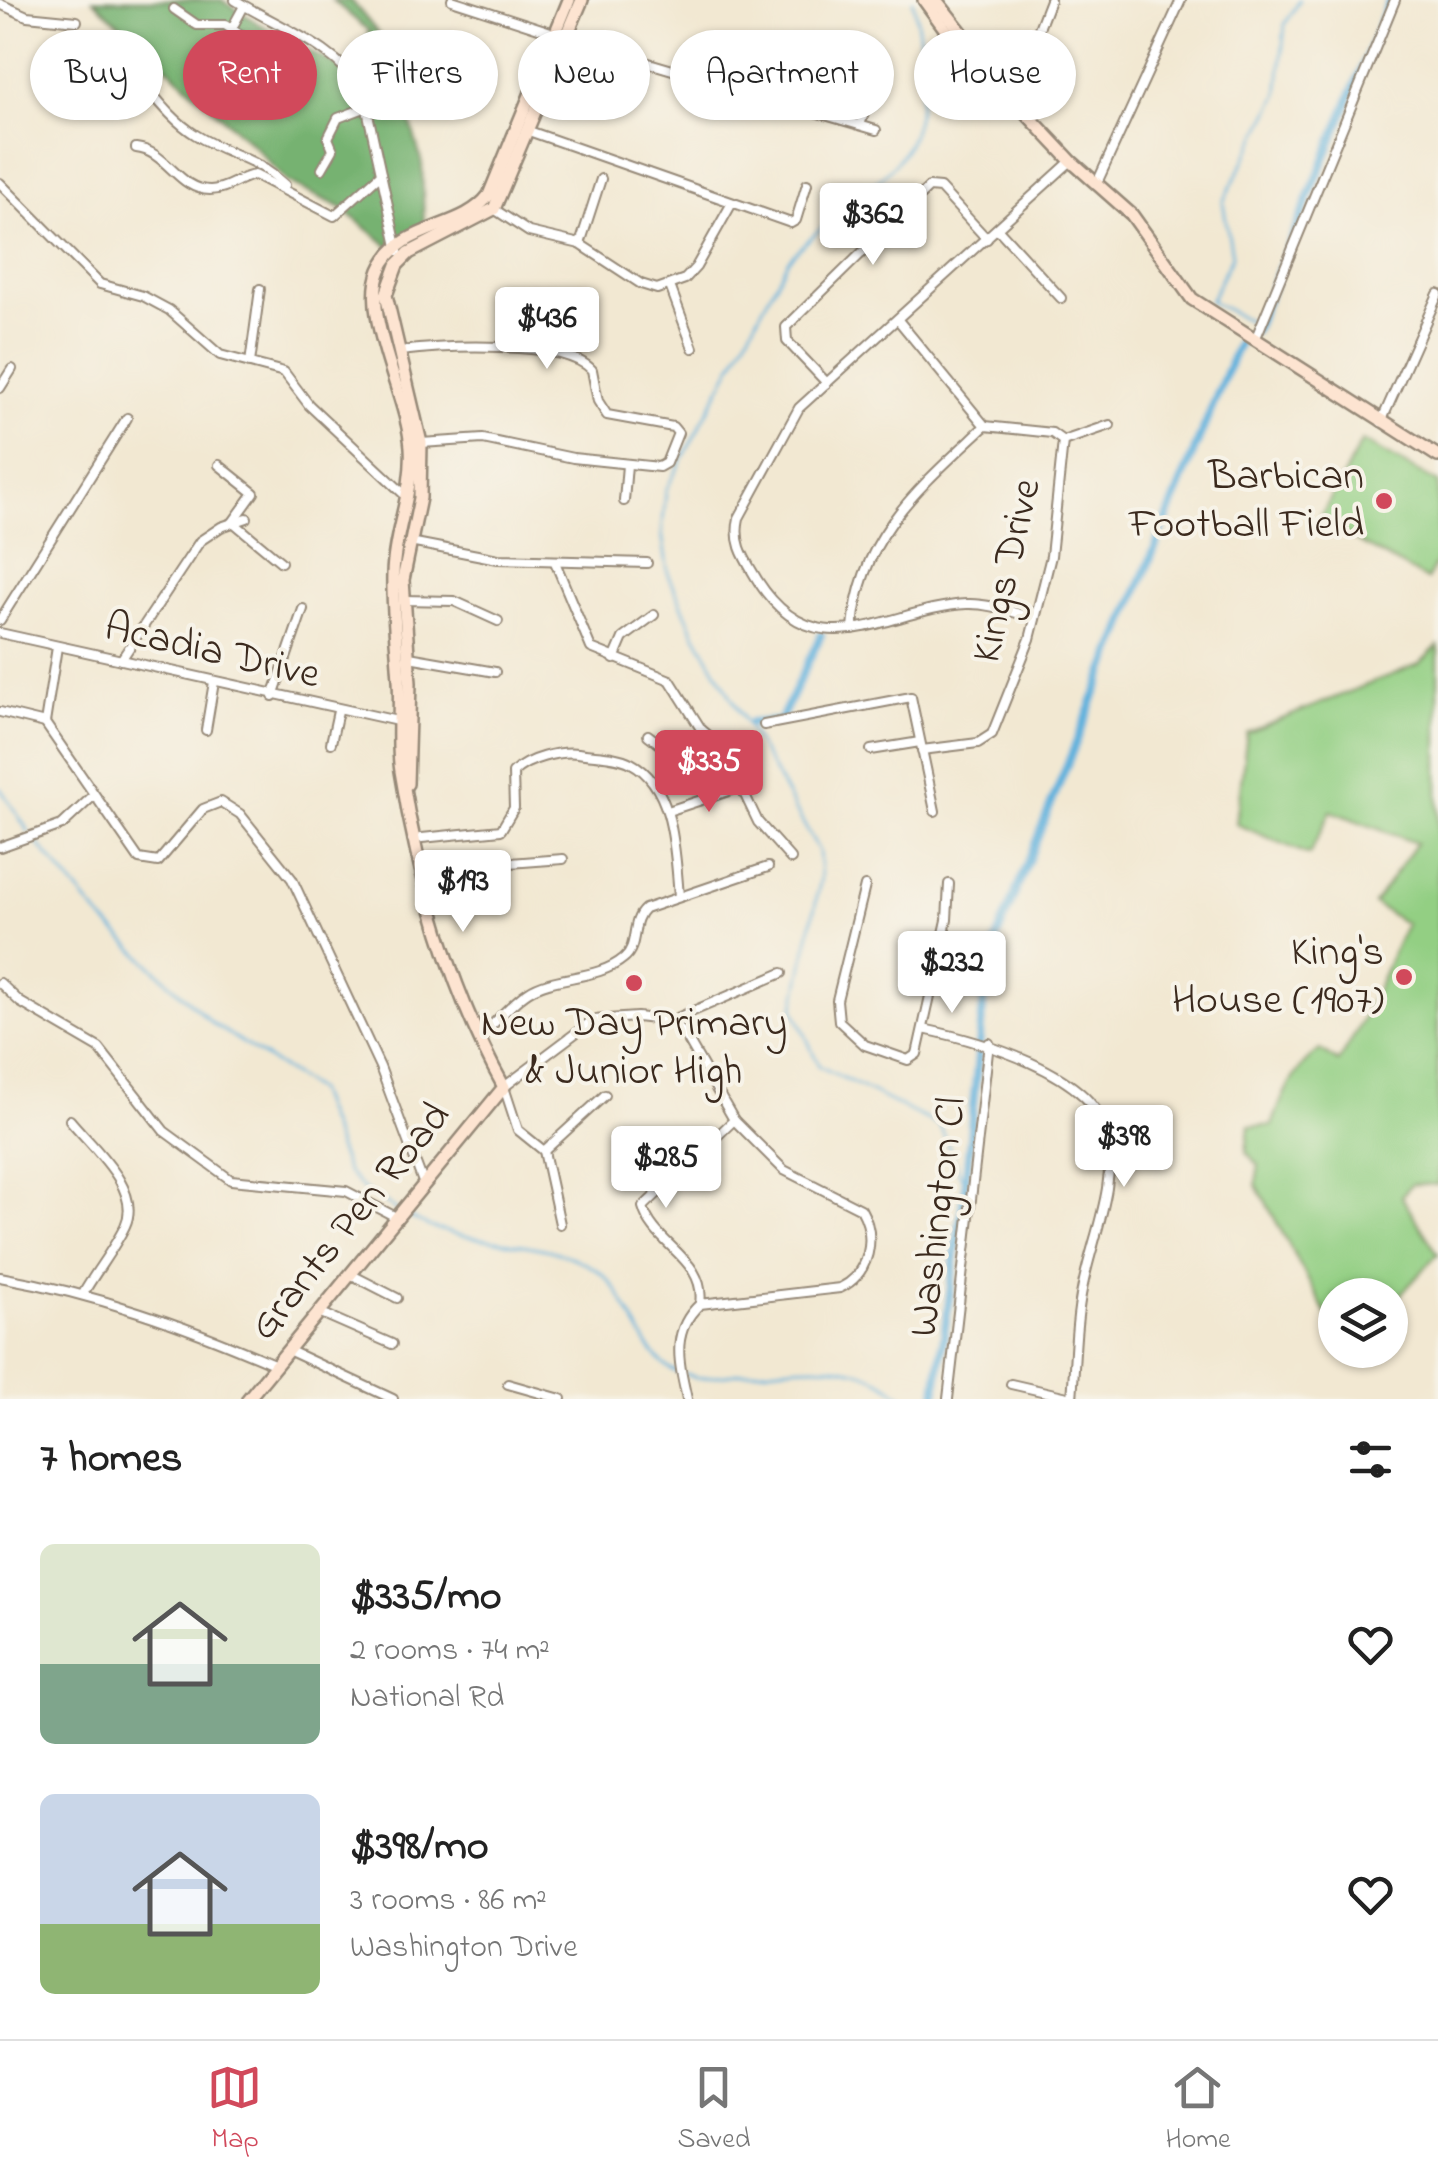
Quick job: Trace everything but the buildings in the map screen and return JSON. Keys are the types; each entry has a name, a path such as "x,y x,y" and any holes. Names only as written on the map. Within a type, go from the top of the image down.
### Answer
{"main road":[{"path":"560,30 569,0"},
{"path":"562,30 582,0"},
{"path":"924,0 946,30"},
{"path":"936,0 956,30"},
{"path":"406,723 393,570 412,470 407,416 374,302 379,274 421,231 475,209 489,195 522,120"},
{"path":"504,1087 420,870 412,839 406,788 409,657 404,600 410,542 420,498 421,443 386,295 399,253 494,209 529,120"},
{"path":"1032,120 1096,186 1132,215 1180,287 1238,330 1438,456"},
{"name":"Grants Pen Road","path":"248,1399 504,1087"}],"street":[{"path":"234,0 337,62"},
{"path":"452,0 544,30"},
{"path":"1038,30 1050,0"},
{"path":"1096,186 1181,0"},
{"path":"1255,340 1394,0"},
{"path":"0,4 27,16 76,21"},
{"path":"232,28 244,6"},
{"path":"174,9 197,25 235,30"},
{"path":"650,62 876,130"},
{"path":"163,107 196,136 262,164 293,193"},
{"path":"322,169 334,150 328,138 337,120"},
{"path":"370,120 399,253"},
{"path":"860,125 862,120"},
{"path":"526,130 790,222 796,220 807,184"},
{"path":"136,148 151,151 192,188 221,189 255,175 334,216 382,174"},
{"path":"1036,618 966,604 853,629 818,629 788,614 770,599 739,550 736,532 788,425 827,383 1071,160"},
{"path":"580,244 601,180"},
{"path":"0,184 100,284 144,296 169,310 220,355 284,372 309,405 409,499"},
{"path":"827,383 786,341 786,327 928,187 940,188 988,238"},
{"path":"494,209 529,232 580,244 648,288 670,286 696,268 732,203"},
{"path":"998,229 1061,298"},
{"path":"670,286 693,348"},
{"path":"250,363 260,289"},
{"path":"1381,422 1438,294"},
{"name":"Kings Drive","path":"872,750 986,741 1015,680 1036,618 1056,532 1063,441 1052,433 985,426 898,320"},
{"path":"400,351 492,346 576,357 592,370 601,409 607,415 674,428 678,435 659,467 627,465 483,439 421,443"},
{"path":"0,388 12,369"},
{"path":"0,620 127,418"},
{"path":"1063,441 1110,425"},
{"path":"853,629 862,572 890,520 985,426"},
{"path":"219,465 254,493 233,522"},
{"path":"624,501 627,465"},
{"path":"121,660 200,542 247,518"},
{"path":"233,522 280,562"},
{"path":"410,542 498,560 647,563"},
{"path":"555,562 590,648 666,675 712,740 722,747 769,835 791,859"},
{"path":"404,600 454,601 498,620"},
{"path":"273,696 303,609"},
{"path":"614,659 623,638 654,615"},
{"name":"Acadia Drive","path":"0,634 338,712 406,723"},
{"path":"44,723 58,648"},
{"path":"409,657 495,672"},
{"path":"206,730 214,682"},
{"path":"764,725 906,696 914,702 935,811"},
{"path":"0,712 44,723 127,846 148,862 158,862 203,809 221,802 229,804 268,846 292,879 380,1066 423,1182"},
{"path":"330,742 338,712"},
{"path":"648,735 690,767 696,765 712,740"},
{"path":"412,839 501,830 514,808 513,773 524,765 564,752 626,760 642,771 668,811 679,896"},
{"path":"668,811 741,787"},
{"path":"0,846 62,825 94,796"},
{"path":"420,870 563,859"},
{"path":"482,1036 529,990 580,978 622,960 630,952 640,914 679,896 768,867"},
{"path":"865,886 837,1000 838,1021 864,1046 913,1060 947,920 949,884"},
{"path":"560,1224 544,1151 518,1130 504,1087 593,1020 638,1017 670,1021 782,972"},
{"path":"0,983 20,1002 99,1048 164,1131 231,1180 346,1191 396,1217"},
{"path":"670,1021 684,1033 734,1120 784,1170 861,1209 869,1228 867,1258 858,1278 840,1288 700,1304 687,1316 679,1337 687,1399"},
{"path":"923,1029 989,1042 1076,1091 1096,1109 1107,1134 1103,1211 1082,1290 1072,1399 1010,1384"},
{"name":"Washington Cl","path":"948,1399 989,1042"},
{"path":"544,1151 605,1094"},
{"path":"70,1120 112,1169 128,1198 127,1224 84,1294"},
{"path":"700,1304 701,1288 693,1269 643,1207 734,1120"},
{"path":"350,1274 397,1298"},
{"path":"0,1277 84,1294 190,1328 276,1365"},
{"path":"319,1312 392,1344"},
{"path":"288,1350 393,1399"},
{"path":"508,1384 562,1399"}],"green space":[{"path":"93,0 221,0 269,30 183,30 183,82 163,63 163,30 126,30"},
{"path":"332,0 351,0 375,30 368,30"},
{"path":"317,55 337,65 337,120 410,120 422,164 424,224 391,248 340,207 287,182 225,120 317,120"},
{"name":"Barbican Football Field","path":"1362,441 1438,483 1438,559 1427,580 1319,520"},
{"path":"1438,646 1438,1185 1412,1184 1401,1196 1438,1254 1408,1286 1408,1278 1318,1278 1318,1299 1256,1184 1259,1165 1246,1152 1249,1126 1272,1126 1290,1084 1311,1057 1320,1050 1338,1062 1348,1046 1406,924 1374,904 1416,843 1331,811 1309,855 1236,824 1247,733 1419,664"}],"waterway":[{"path":"913,0 922,64 914,130 893,166 788,260 666,490 662,533 668,573 693,630 819,851 821,877 794,1009 819,1066 940,1126 965,1186"},
{"path":"1257,325 1210,301 1232,256 1223,202 1278,96 1285,24 1300,0"},
{"path":"1254,331 1390,0"},
{"path":"935,1399 965,1186 985,986 996,940 1238,343"},
{"path":"750,723 780,721 821,635"},
{"path":"0,788 29,832"},
{"path":"34,839 99,916 213,1024 316,1090 347,1172 364,1190 397,1210"},
{"path":"407,1216 454,1234 553,1251 598,1271 619,1294 655,1355 678,1372"},
{"path":"685,1374 698,1378 779,1368 834,1367 883,1382 905,1399"}],"place":[{"name":"Barbican Football Field","path":"1384,501"},
{"name":"King's House (1907)","path":"1404,977"},
{"name":"New Day Primary & Junior High","path":"634,983"}]}
